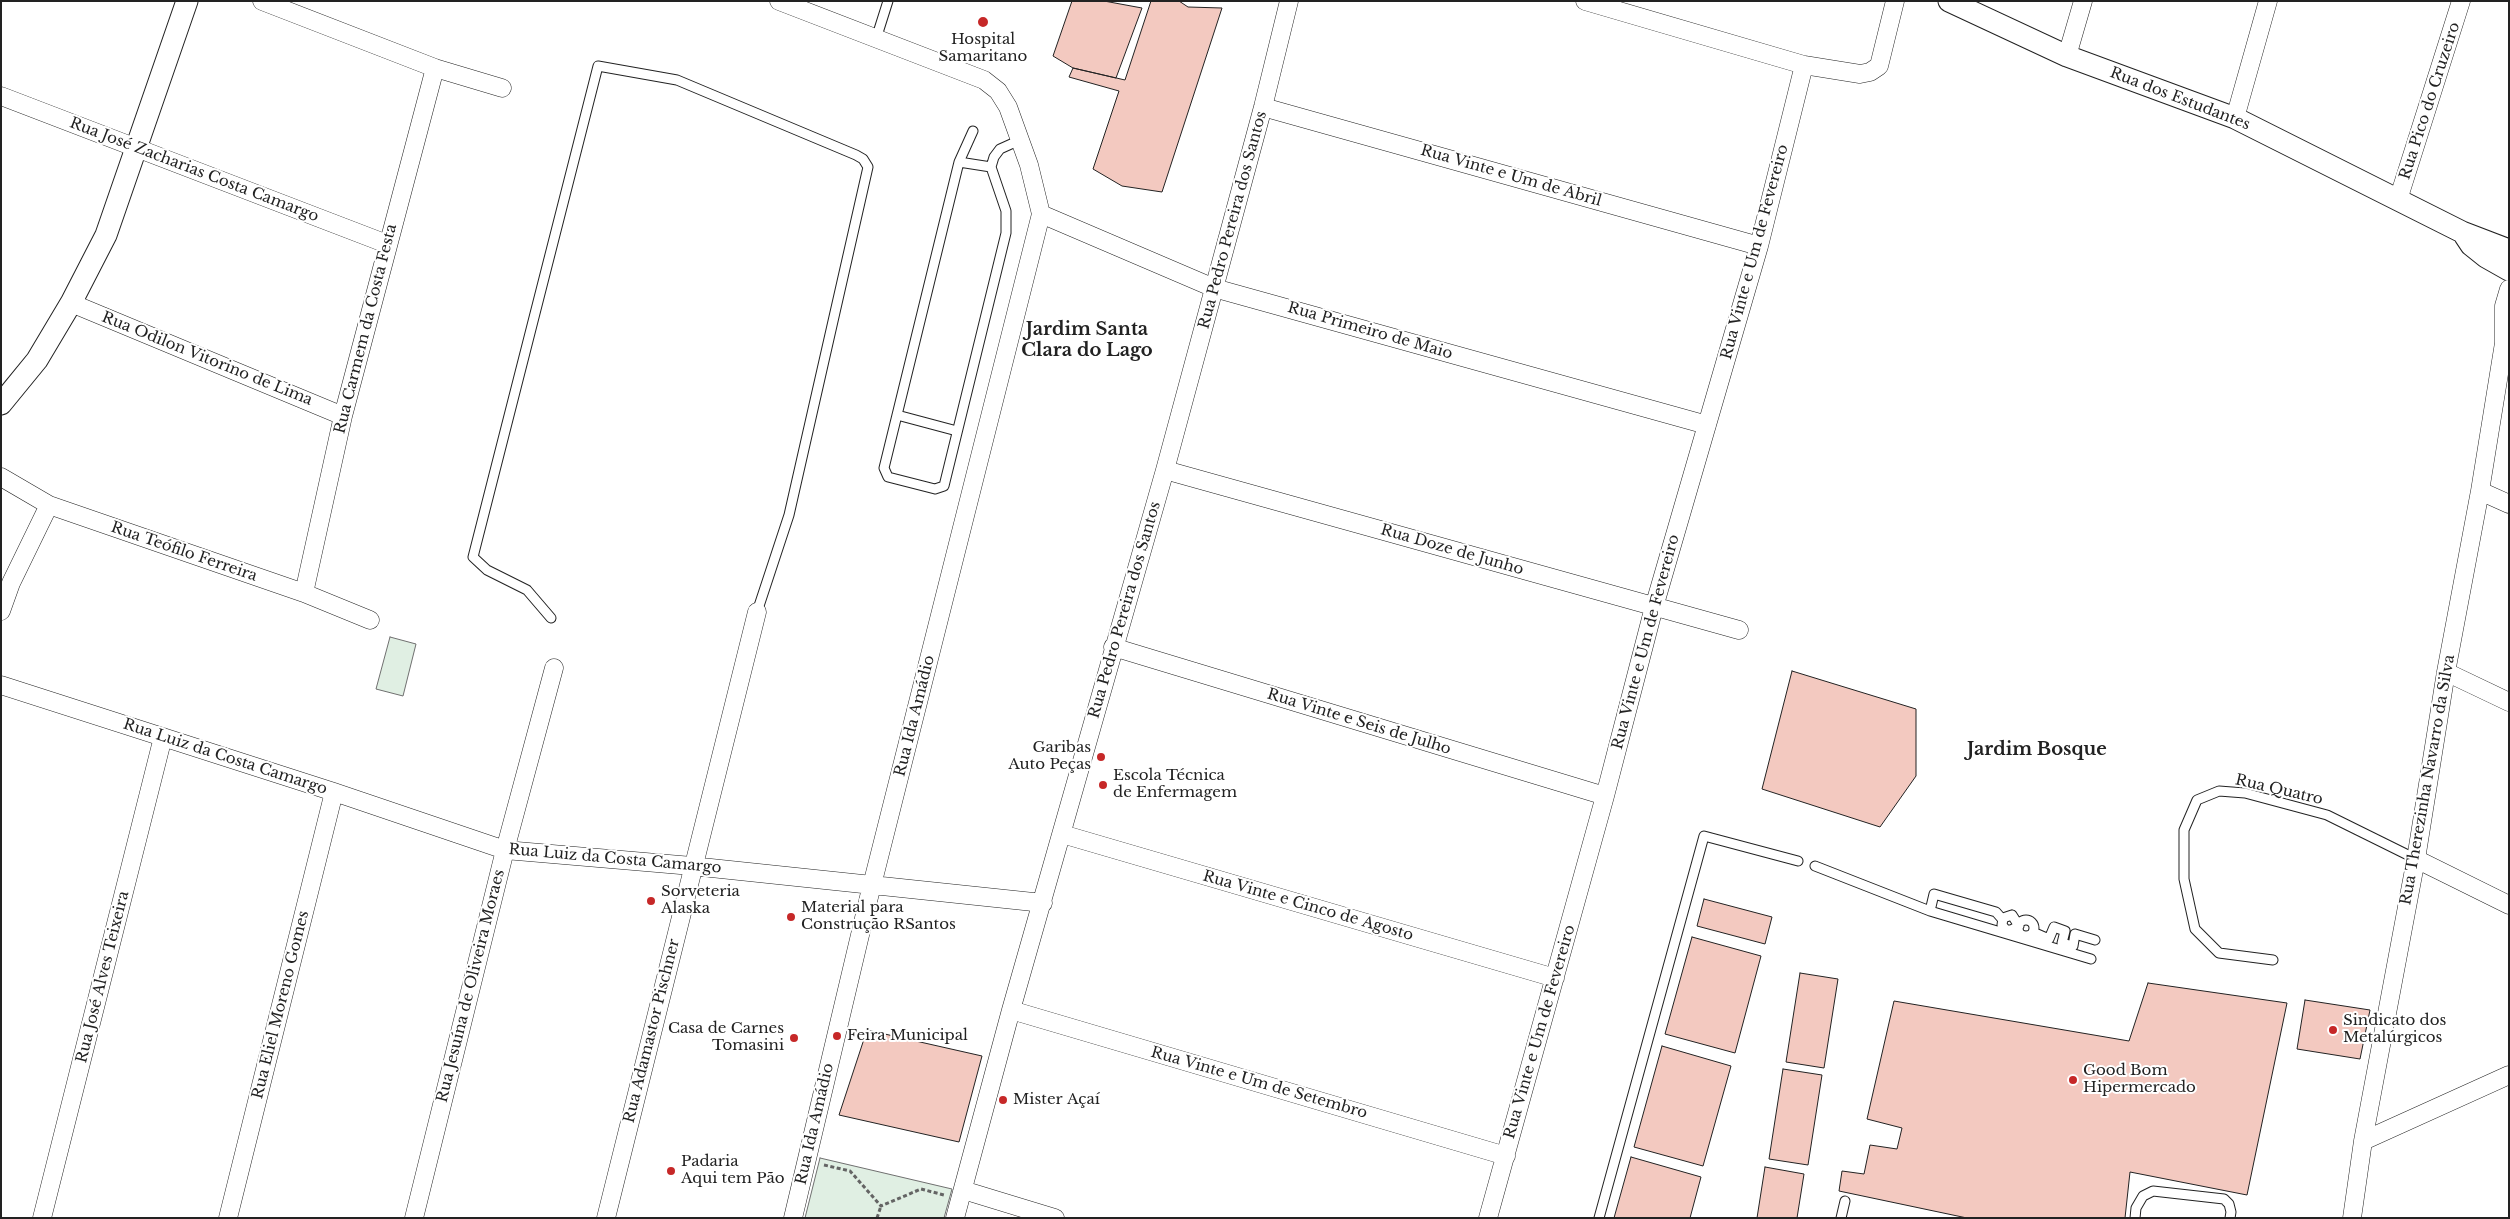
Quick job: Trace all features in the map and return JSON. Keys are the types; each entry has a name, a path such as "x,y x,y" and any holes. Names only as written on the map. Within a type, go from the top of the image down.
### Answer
{"street":[{"path":"1,404 37,360 71,303 106,235 188,1"},
{"path":"262,1 435,68 502,88"},
{"path":"779,1 984,80 998,90 1008,107 1029,165 1041,214"},
{"name":"Rua Pedro Pereira dos Santos","path":"955,1218 1165,470 1263,107 1289,1"},
{"path":"1585,1 1804,65 1860,74 1870,72 1879,66 1895,1"},
{"name":"Rua dos Estudantes","path":"1949,1 2068,56 2235,118 2462,232 2509,250"},
{"path":"2068,56 2083,1"},
{"path":"2235,118 2268,1"},
{"name":"Rua Pico do Cruzeiro","path":"2398,200 2462,1"},
{"name":"Rua Vinte e Um de Fevereiro","path":"1488,1218 1605,796 1654,607 1759,246 1804,65"},
{"name":"Rua Carmem da Costa Festa","path":"304,593 343,416 435,68"},
{"name":"Rua José Zacharias Costa Camargo","path":"1,96 387,244"},
{"name":"Rua Vinte e Um de Abril","path":"1263,107 1759,246"},
{"name":"Rua Primeiro de Maio","path":"1041,214 1214,288 1707,425"},
{"name":"Rua Ida Amádio","path":"792,1218 872,885 1041,214"},
{"name":"Rua dos Estudantes","path":"2462,232 2472,245 2486,257 2509,270"},
{"name":"Rua Therezinha Navarro da Silva","path":"2352,1218 2363,1141 2416,860 2446,672 2506,338 2504,306 2509,289"},
{"name":"Rua Odilon Vitorino de Lima","path":"71,303 343,416"},
{"name":"Rua Doze de Junho","path":"1165,470 1739,630"},
{"name":"Rua Teófilo Ferreira","path":"1,477 50,505 304,593 370,620"},
{"path":"2480,491 2509,504"},
{"path":"1,611 11,583 50,505"},
{"name":"Rua Adamastor Pischner","path":"606,1218 692,866 757,612"},
{"name":"Rua Vinte e Seis de Julho","path":"1114,647 1605,796"},
{"name":"Rua Jesuína de Oliveira Moraes","path":"414,1218 505,850 554,668"},
{"path":"2446,672 2509,702"},
{"name":"Rua Luiz da Costa Camargo","path":"1,685 334,792 505,850 692,866 1043,903"},
{"name":"Rua José Alves Teixeira","path":"42,1218 163,737"},
{"name":"Rua Eliel Moreno Gomes","path":"228,1218 334,792"},
{"name":"Rua Vinte e Cinco de Agosto","path":"1062,834 1555,978"},
{"path":"2416,860 2509,905"},
{"name":"Rua Vinte e Um de Setembro","path":"1012,1010 1506,1156"},
{"path":"2363,1141 2509,1075"},
{"path":"963,1190 1055,1218"}],"lane":[{"path":"876,39 888,1"},
{"path":"551,618 527,590 487,570 473,557 598,66 677,80 856,155 863,159 868,167 789,515 757,612"},
{"path":"972,131 959,162 884,468 888,477 935,489 944,486 1006,233 1006,211 992,167 994,157 1000,149 1020,140"},
{"path":"959,162 992,167"},
{"path":"897,415 958,431"},
{"name":"Rua Quatro","path":"2273,960 2220,953 2195,929 2184,879 2184,830 2197,800 2219,791 2245,793 2291,805 2327,815 2416,860"},
{"path":"1599,1218 1704,836 1798,861"},
{"path":"1815,866 1930,911 2090,959"},
{"path":"1930,911 1934,894 1996,912 2006,930 2019,926 2022,934 2027,936 2033,932 2049,939 2054,927 2065,931 2062,943 2073,946 2075,934 2095,940"},
{"path":"2135,1218 2136,1208 2143,1196 2153,1191 2224,1199 2229,1204 2230,1218"},
{"path":"1842,1218 1845,1202"}],"path":[{"path":"820,1174 823,1165 850,1171 881,1206"},
{"path":"881,1206 921,1189 946,1195 944,1203"},
{"path":"878,1218 881,1206"}],"green space":[{"path":"390,637 416,644 403,696 376,689"},
{"path":"820,1158 952,1189 944,1218 805,1218"}],"building":[{"path":"1072,1 1104,1 1142,8 1116,78 1073,68 1053,56"},
{"path":"1151,1 1179,1 1188,7 1222,8 1162,192 1122,186 1093,169 1119,91 1069,77 1073,68 1125,80"},
{"path":"1792,671 1916,709 1916,776 1880,827 1762,789"},
{"path":"1704,899 1772,917 1765,944 1697,926"},
{"path":"1692,937 1761,956 1735,1053 1665,1034"},
{"path":"1800,973 1838,979 1824,1068 1786,1062"},
{"name":"Good Bom Hipermercado","path":"2148,983 2287,1003 2247,1195 2130,1172 2125,1218 1967,1218 1839,1191 1842,1171 1864,1174 1870,1145 1897,1149 1902,1128 1867,1119 1894,1001 2129,1041"},
{"name":"Sindicato dos Metalúrgicos","path":"2305,1000 2370,1010 2360,1059 2297,1049"},
{"path":"867,1030 982,1056 959,1142 839,1115"},
{"path":"1662,1046 1731,1066 1703,1166 1634,1147"},
{"path":"1783,1069 1822,1075 1808,1165 1769,1159"},
{"path":"1631,1157 1701,1177 1690,1218 1614,1218"},
{"path":"1765,1167 1804,1174 1797,1218 1757,1218"}],"place":[{"name":"Hospital Samaritano","path":"983,22"},
{"name":"Garibas Auto Peças","path":"1101,757"},
{"name":"Escola Técnica de Enfermagem","path":"1103,785"},
{"name":"Sorveteria Alaska","path":"651,901"},
{"name":"Material para Construção RSantos","path":"791,917"},
{"name":"Sindicato dos Metalúrgicos","path":"2333,1030"},
{"name":"Feira Municipal","path":"837,1036"},
{"name":"Casa de Carnes Tomasini","path":"794,1038"},
{"name":"Good Bom Hipermercado","path":"2073,1080"},
{"name":"Mister Açaí","path":"1003,1100"},
{"name":"Padaria Aqui tem Pão","path":"671,1171"}],"district":[{"name":"Jardim Santa Clara do Lago","path":"1087,340"},
{"name":"Jardim Bosque","path":"2037,750"}]}
